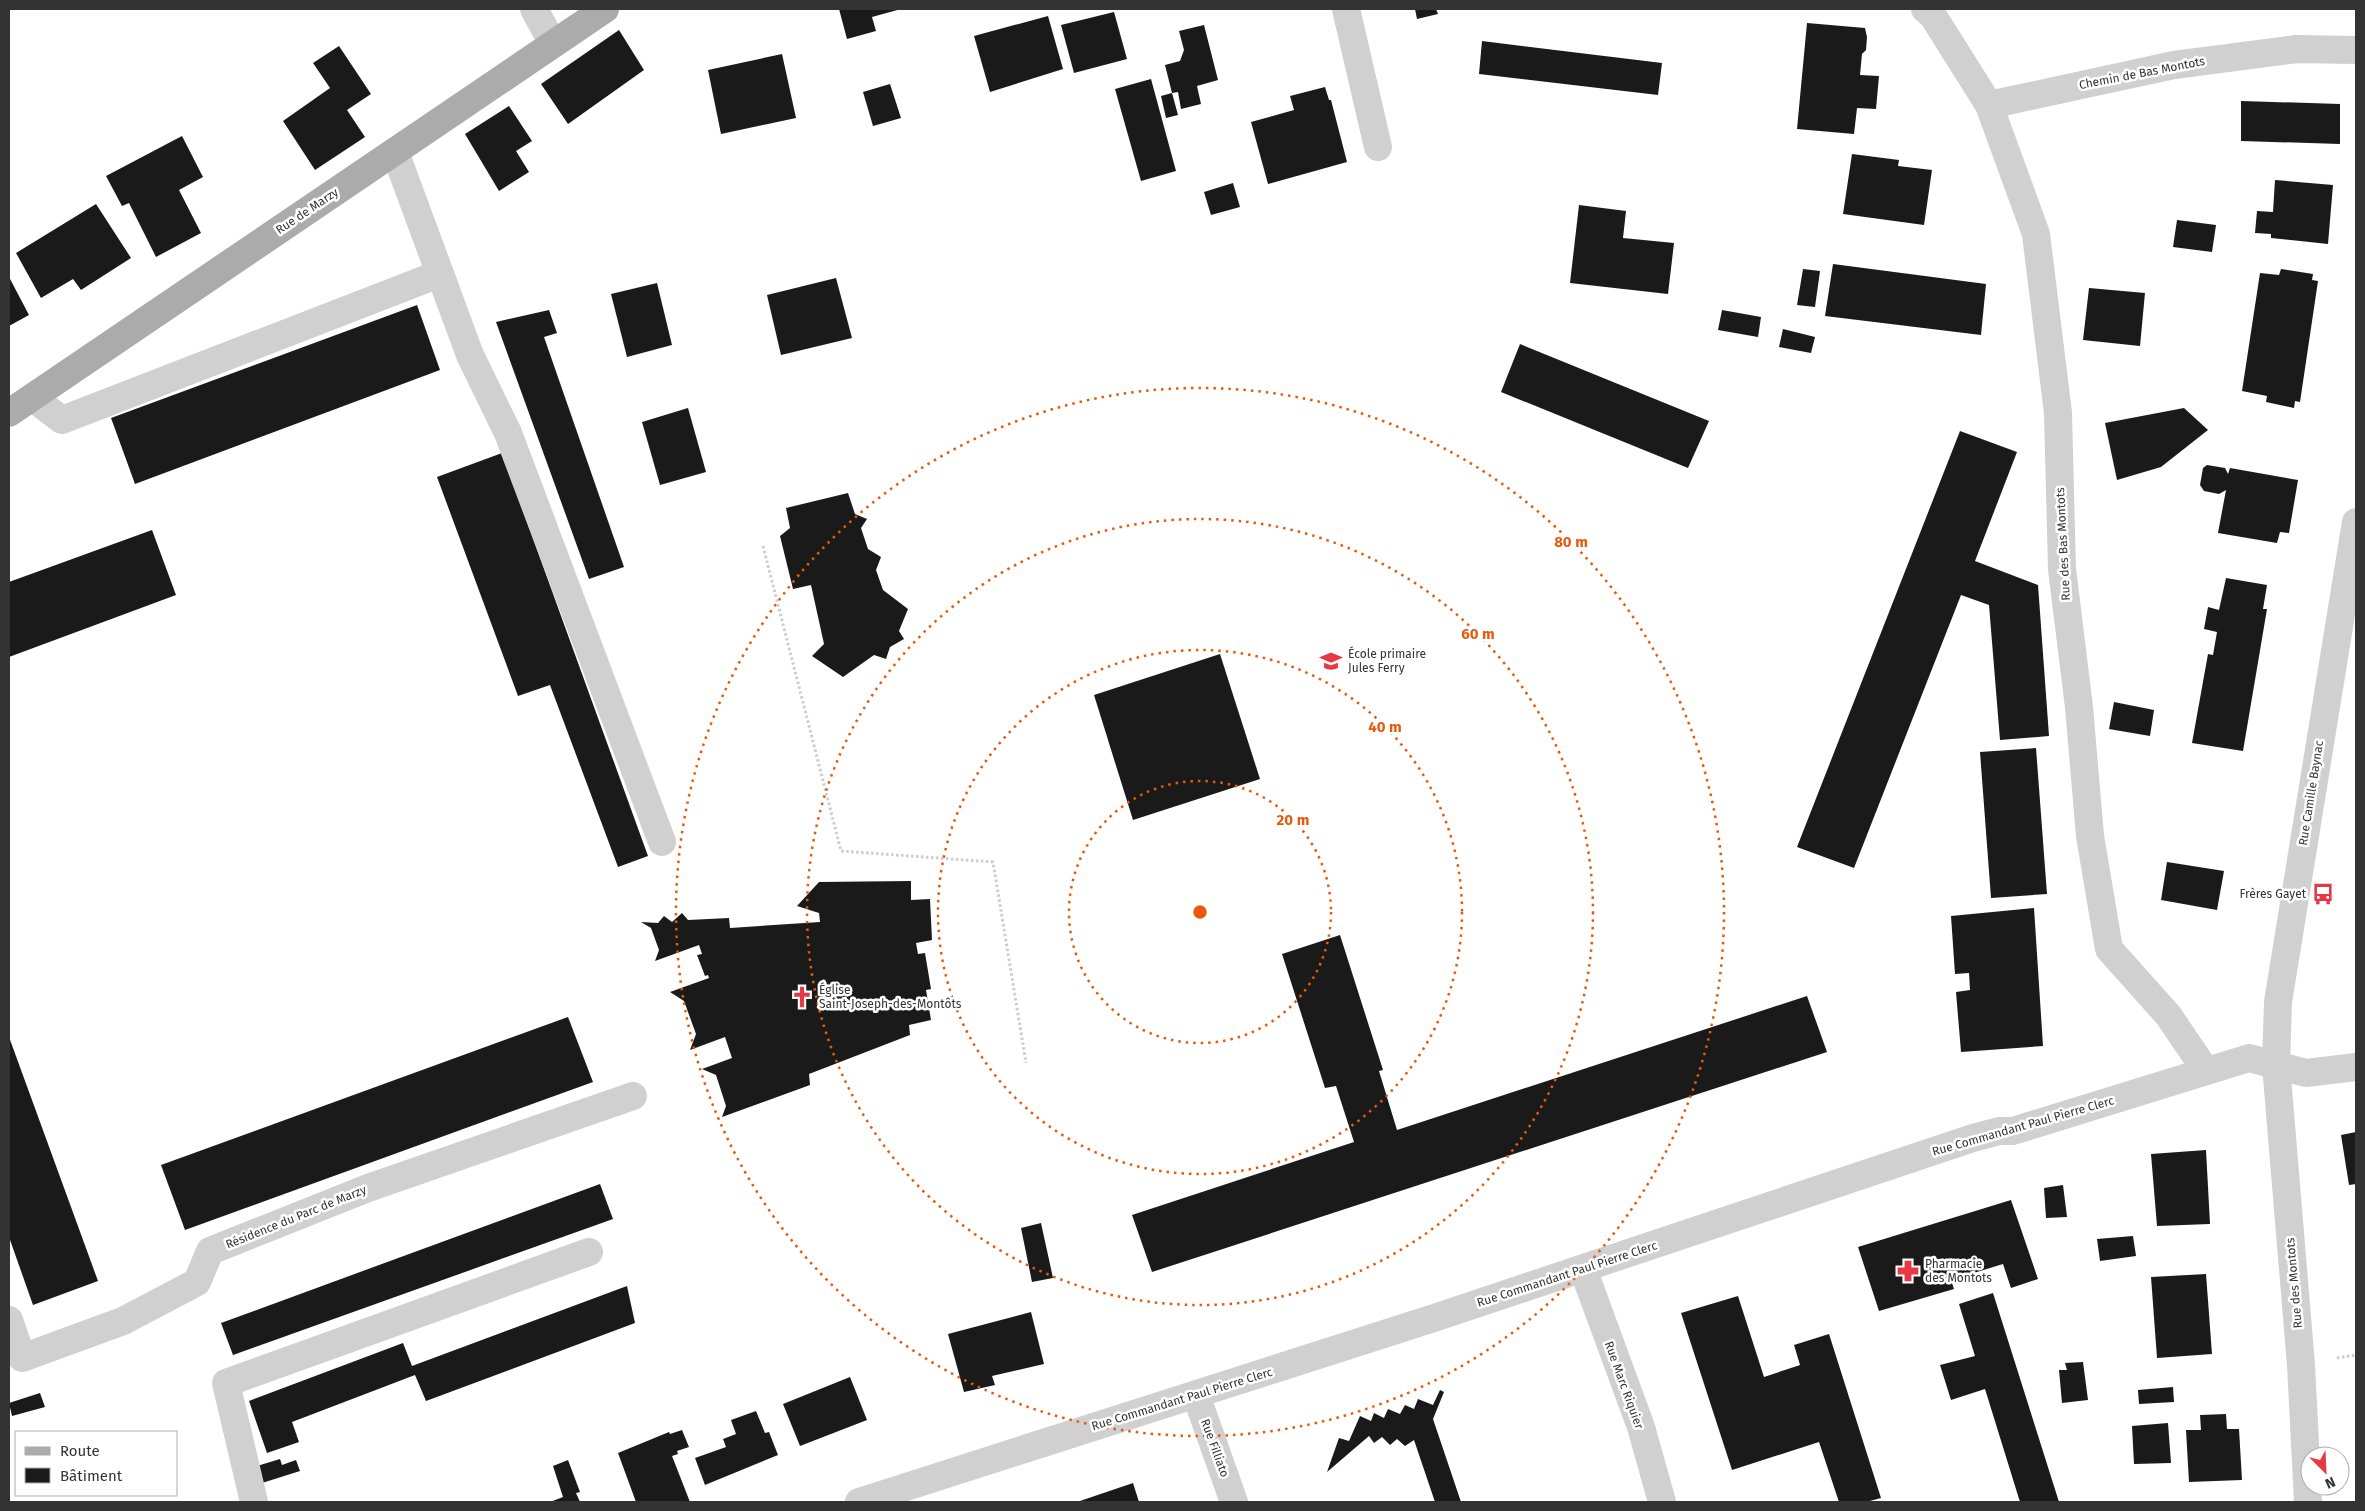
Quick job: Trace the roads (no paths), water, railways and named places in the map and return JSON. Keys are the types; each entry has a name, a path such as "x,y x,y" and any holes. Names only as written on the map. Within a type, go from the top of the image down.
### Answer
{"main road":[{"name":"Rue de Marzy","path":"9,413 606,9"}],"street":[{"path":"534,9 554,44"},
{"path":"1346,9 1378,147"},
{"name":"Rue des Bas Montots","path":"1926,9 1933,16 1989,105 2036,234 2058,413 2062,570 2079,706 2090,836 2109,949 2168,1014 2206,1071"},
{"name":"Chemin de Bas Montots","path":"1989,105 2174,65 2297,49 2356,50"},
{"path":"394,152 470,355 508,433 662,842"},
{"path":"33,398 62,420 439,274"},
{"name":"Rue Camille Baynac","path":"2276,1064 2278,1002 2283,959 2356,522"},
{"name":"Rue Commandant Paul Pierre Clerc","path":"859,1502 1583,1268 1973,1138 1998,1131 2013,1131 2249,1058 2306,1073 2356,1067"},
{"name":"Rue des Montots","path":"2276,1064 2300,1365 2308,1502"},
{"name":"Résidence du Parc de Marzy","path":"9,1320 22,1358 123,1321 197,1282 210,1251 368,1188 633,1096"},
{"path":"254,1502 226,1383 589,1252"},
{"name":"Rue Marc Riquier","path":"1583,1268 1640,1427 1662,1502"},
{"name":"Rue Filliato","path":"1196,1394 1234,1502"}],"place":[{"name":"École primaire Jules Ferry","path":"1331,661"},
{"name":"Frères Gayet","path":"2323,894"},
{"name":"Église Saint-Joseph-des-Montôts","path":"802,997"},
{"name":"Pharmacie des Montots","path":"1908,1271"}]}
